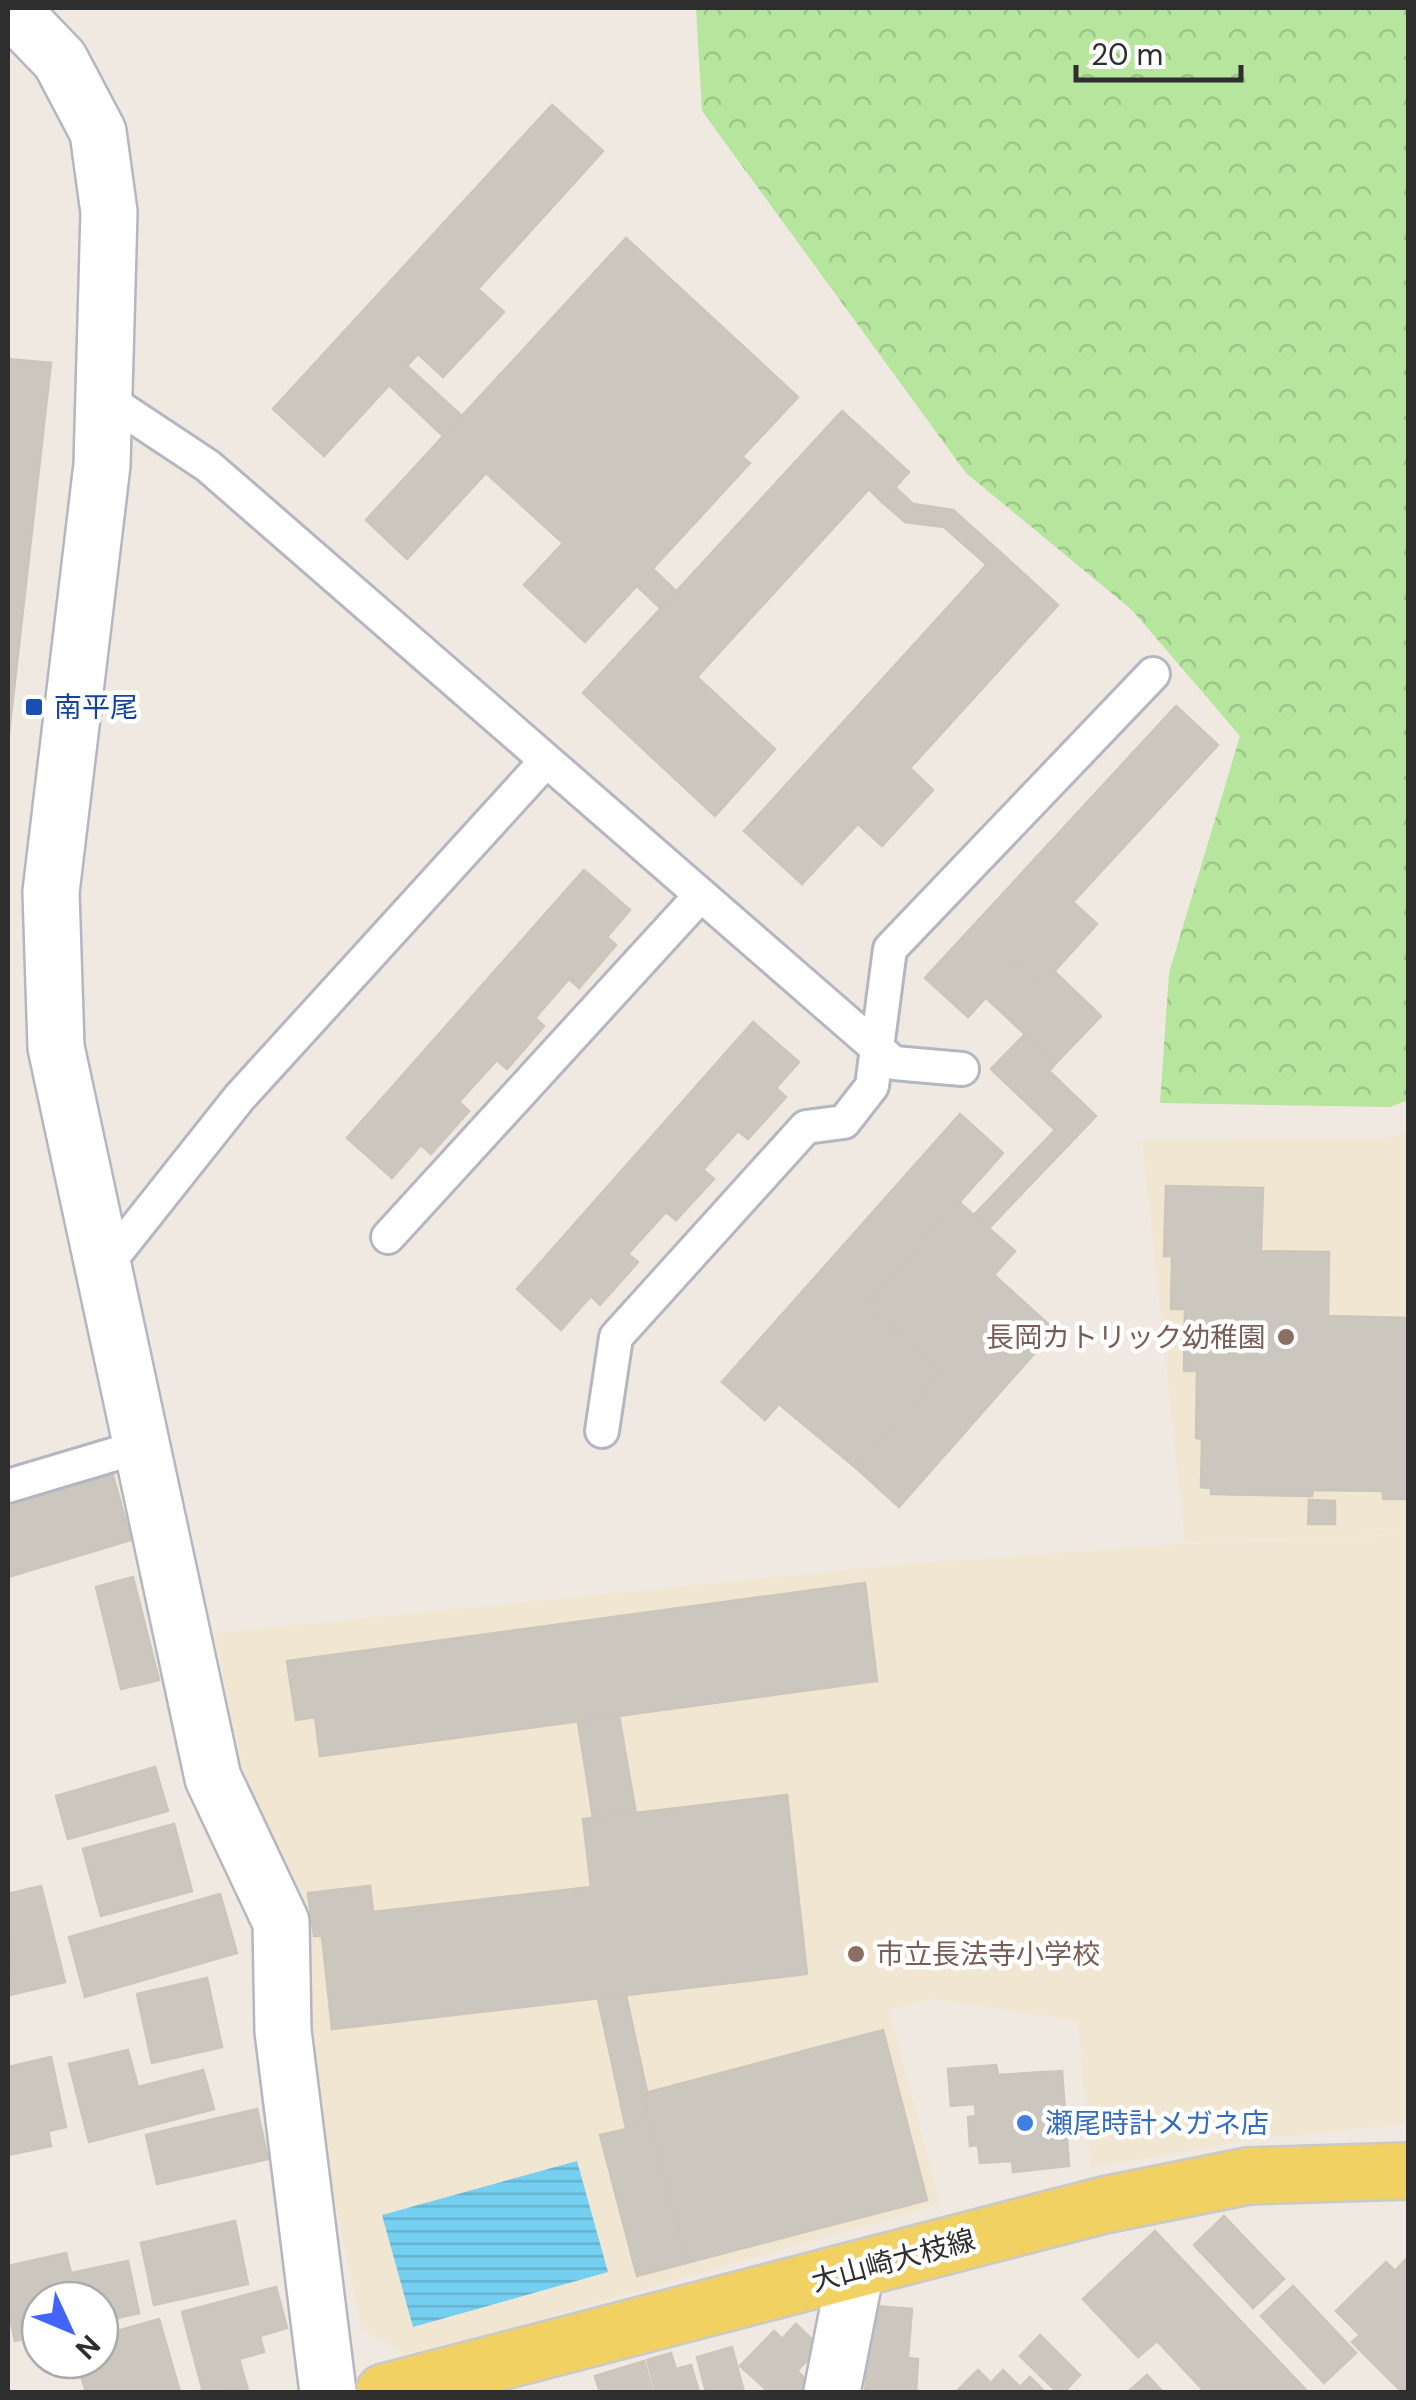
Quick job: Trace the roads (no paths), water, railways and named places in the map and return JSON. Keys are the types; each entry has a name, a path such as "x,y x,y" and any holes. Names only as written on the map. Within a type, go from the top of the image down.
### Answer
{"main road":[{"name":"大山崎大枝線","path":"384,2392 1104,2205 1248,2176 1408,2171"}],"street":[{"path":"10,8 60,60 98,132 109,212 102,464 51,892 56,1047 213,1778 281,1922 283,2031 328,2392"},
{"path":"832,2392 856,2270"}],"lane":[{"path":"104,397 208,466 894,1064 962,1069"},
{"path":"602,1431 616,1337 806,1127 844,1122 872,1086 890,949 1153,674"},
{"path":"104,1268 239,1098 545,762"},
{"path":"388,1237 700,896"},
{"path":"8,1486 142,1446"}],"water":[{"path":"577,2161 608,2272 413,2327 382,2215"}],"place":[{"name":"南平尾","path":"34,707"},
{"name":"長岡カトリック幼稚園","path":"1286,1337"},
{"name":"市立長法寺小学校","path":"856,1954"},
{"name":"瀬尾時計メガネ店","path":"1025,2123"}]}
